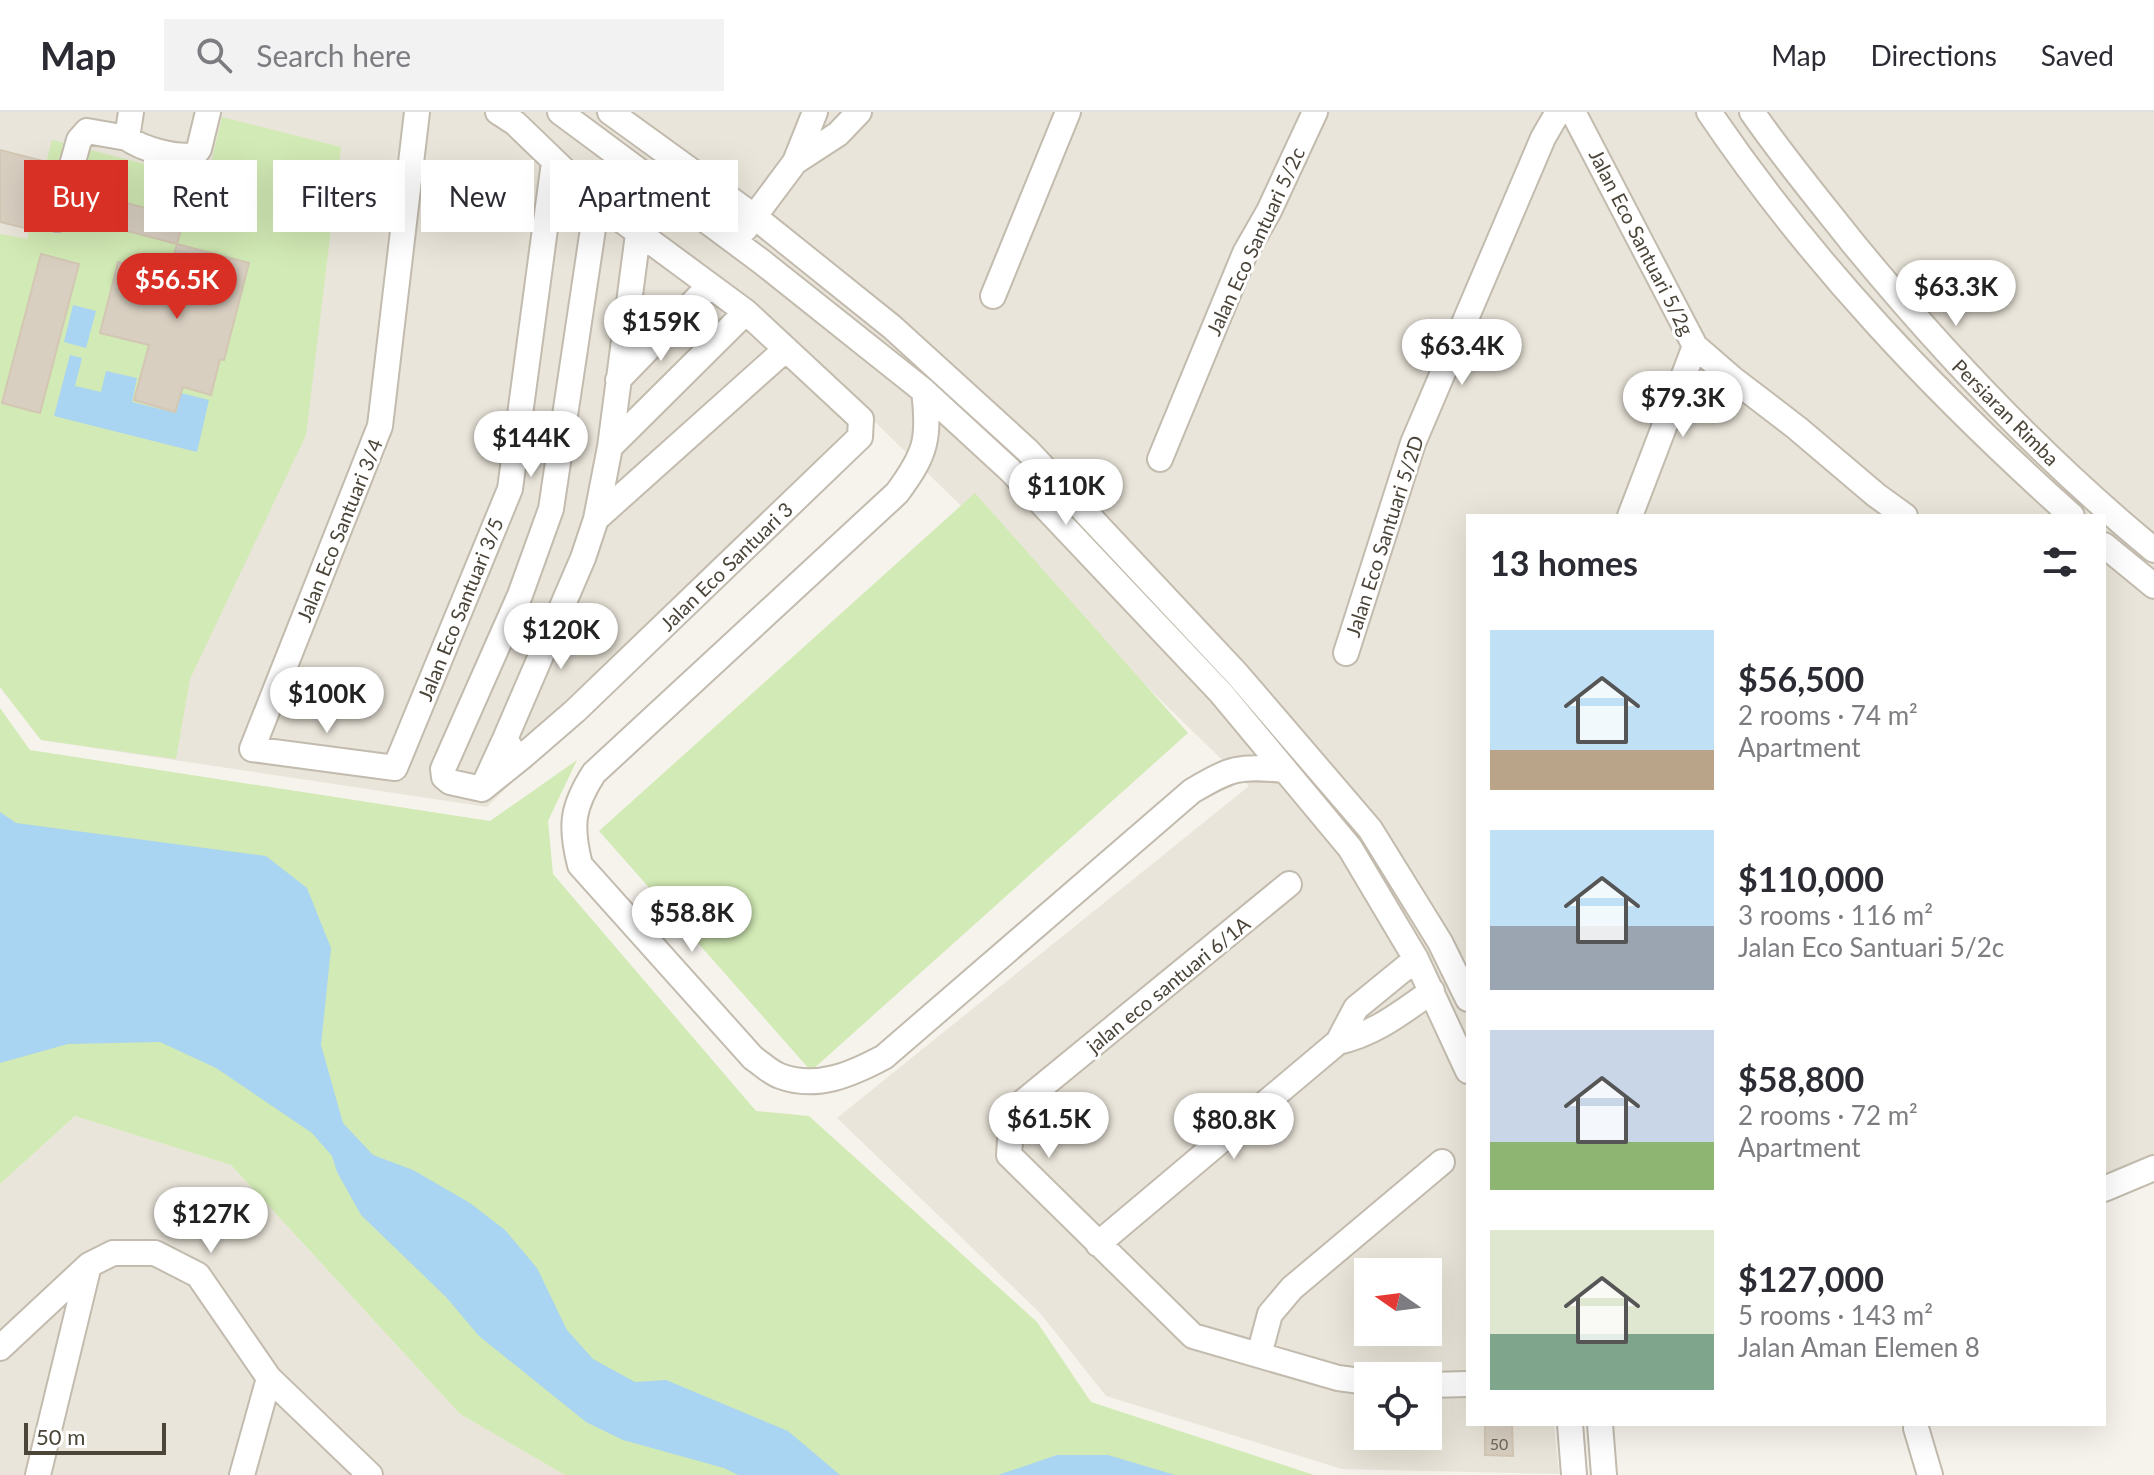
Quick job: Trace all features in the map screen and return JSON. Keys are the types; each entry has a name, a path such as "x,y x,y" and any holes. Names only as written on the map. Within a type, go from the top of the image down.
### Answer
{"street":[{"path":"127,138 131,112"},
{"path":"73,160 79,140 87,131 127,138 134,143 185,157 194,155 199,149 208,112"},
{"name":"Jalan Eco Santuari 3/4","path":"395,768 252,749 380,426 417,112"},
{"name":"Jalan Eco Santuari 3","path":"498,112 515,123 552,160"},
{"path":"560,112 735,243 924,391 1011,471 1221,693 1350,848 1416,959 1466,1067"},
{"path":"610,112 755,217 892,327 1027,450 1237,674 1370,829 1440,942 1466,995"},
{"path":"735,243 795,162 815,112"},
{"path":"795,162 838,134 859,112"},
{"path":"993,296 1068,112"},
{"name":"Jalan Eco Santuari 5/2c","path":"1160,459 1245,253 1269,211 1315,112"},
{"name":"Jalan Eco Santuari 5/2D","path":"1346,653 1413,443 1543,138 1558,112"},
{"name":"Jalan Eco Santuari 5/2g","path":"1573,112 1695,346 1797,428 1872,505 1899,514"},
{"name":"Persiaran Rimba","path":"1709,112 1753,177 1897,348 1995,447 2070,514"},
{"name":"Persiaran Rimba","path":"1752,112 1779,152 1920,325 2013,423 2154,550"},
{"name":"Jalan Eco Santuari 3/5","path":"395,768 510,489 550,192"},
{"path":"593,232 551,509 520,595 443,769 444,777 450,782 482,789 514,748 583,558 596,519 610,447 638,234"},
{"name":"Jalan Eco Santuari 3","path":"514,748 596,691 860,437 861,419 746,312 635,232"},
{"path":"618,380 709,286"},
{"path":"610,447 746,312"},
{"path":"1631,514 1695,346"},
{"path":"596,519 786,349"},
{"path":"924,391 928,419 926,444 914,470 897,493 594,773 579,795 573,837 580,865 753,1058 778,1076 806,1082 836,1079 884,1057 1192,791 1221,774 1245,767 1285,770"},
{"path":"2106,547 2154,586"},
{"name":"jalan eco santuari 6/1A","path":"1289,884 1012,1111 1009,1155 1193,1336 1354,1380"},
{"path":"1098,1244 1338,1042 1356,1008 1416,959"},
{"path":"1338,1042 1358,1038 1379,1028 1432,991"},
{"path":"1259,1355 1270,1314 1292,1288 1442,1162"},
{"path":"2106,1188 2154,1168"},
{"path":"0,1348 89,1265 113,1253 155,1253 198,1275 269,1378 370,1475"},
{"path":"38,1475 89,1265"},
{"path":"242,1475 269,1378"},
{"path":"1442,1385 1466,1384"},
{"path":"1570,1426 1574,1475"},
{"path":"1600,1426 1604,1475"},
{"path":"1916,1428 1930,1475"}],"shaded area":[{"path":"0,112 2154,112 2154,1165 2106,1194 2106,514 1466,514 1466,1426 1554,1426 1559,1474 1342,1469 1106,1396 1040,1313 837,1118 1249,786 875,422 487,807 41,740 0,687"},
{"path":"75,1116 231,1165 460,1414 565,1475 0,1475 0,1184"}],"green space":[{"path":"222,117 341,147 339,160 273,160 273,232 331,232 306,435 190,679 176,759 41,740 0,687 0,234 27,239 29,232 128,232 128,160 47,160 52,140 144,164 144,232 257,232 257,160 212,160"},
{"path":"975,493 1188,733 811,1071 599,831"},
{"path":"0,708 30,750 490,821 577,760 548,821 553,874 756,1111 809,1116 1037,1322 1091,1402 1314,1475 565,1475 460,1414 231,1165 75,1116 0,1184"}],"water":[{"path":"73,305 96,311 86,348 64,342"},
{"path":"70,355 82,358 75,386 101,392 106,371 137,378 132,402 176,413 181,393 209,400 197,452 54,416"},
{"path":"0,812 16,823 266,856 307,888 331,948 321,1045 343,1123 373,1155 413,1170 470,1203 505,1230 537,1268 567,1330 593,1359 635,1382 666,1380 788,1431 840,1475 738,1475 724,1468 623,1440 586,1422 479,1336 446,1297 361,1215 337,1172 332,1156 312,1133 216,1068 160,1042 68,1044 0,1063"},
{"path":"1057,1455 1108,1455 1175,1475 998,1475"}],"building":[{"path":"0,150 39,160 24,160 24,228 0,222"},
{"path":"128,204 144,208 144,232 180,232 177,244 128,231"},
{"path":"177,244 249,263 224,360 220,359 211,395 183,387 175,412 134,400 149,345 100,333 118,262 169,274"},
{"path":"41,254 79,264 40,413 2,403"},
{"path":"1485,1426 1512,1426 1513,1456 1485,1455"}]}
